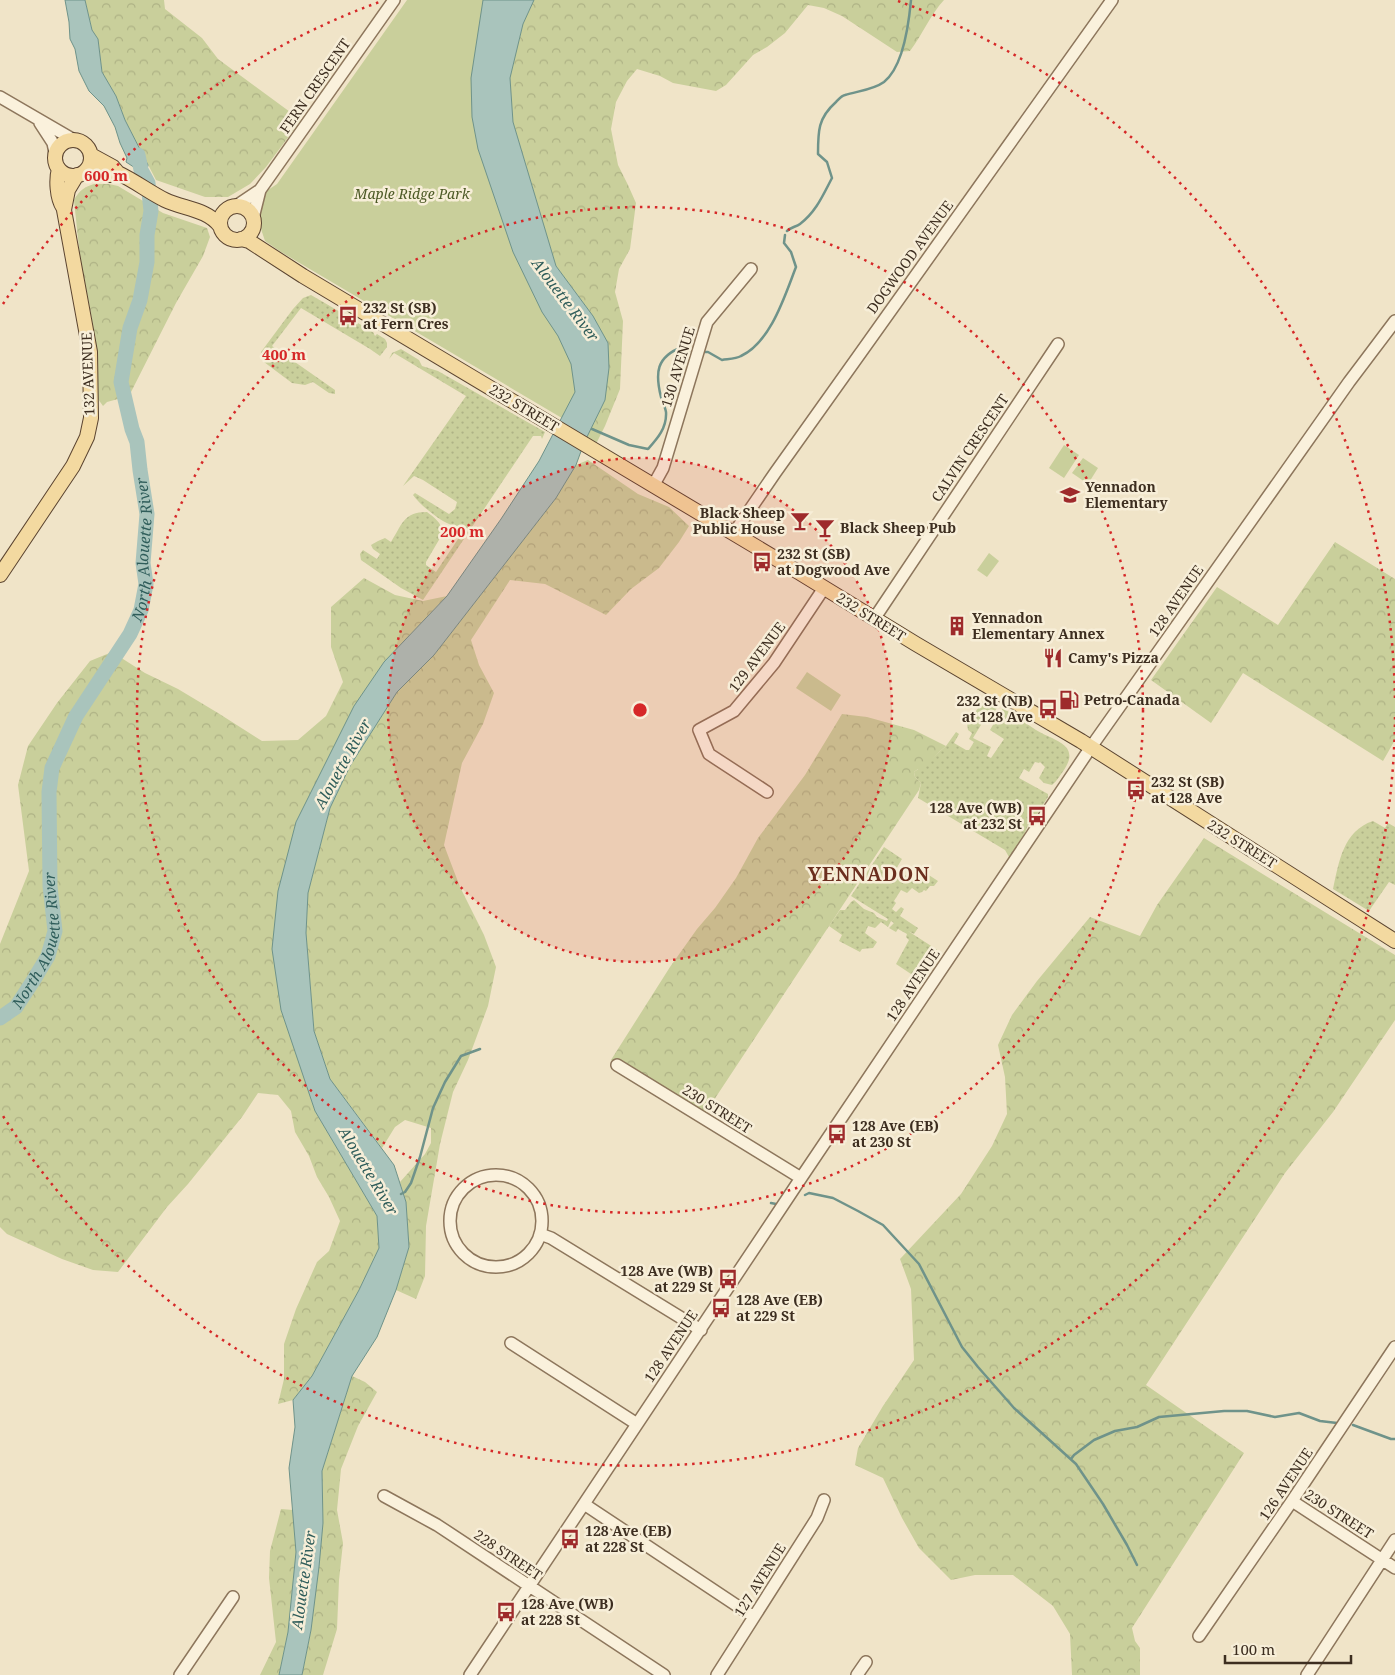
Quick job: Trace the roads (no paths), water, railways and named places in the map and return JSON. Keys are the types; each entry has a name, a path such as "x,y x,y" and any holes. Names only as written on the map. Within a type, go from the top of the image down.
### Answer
{"main road":[{"path":"121,174 81,173 69,176 59,169 56,164 55,153 62,143 74,140 85,144 91,155 113,166 121,174 167,201 210,217 220,226"},
{"path":"81,173 90,163 91,155"},
{"name":"132 AVENUE","path":"0,575 73,466 87,437 91,418 90,352 64,210 59,202 57,176 59,169"},
{"name":"132 AVENUE","path":"64,210 68,190 81,173"},
{"path":"198,211 231,207 247,209 266,252"},
{"path":"231,207 220,220 223,233 229,238 235,240 247,236 254,222"},
{"name":"232 STREET","path":"242,239 249,241 303,276 1091,747 1395,941"}],"street":[{"name":"FERN CRESCENT","path":"231,207 260,190 394,0"},
{"name":"DOGWOOD AVENUE","path":"734,533 771,478 1112,0"},
{"path":"0,97 74,140"},
{"path":"40,121 53,144 55,153"},
{"name":"FERN CRESCENT","path":"254,222 260,190"},
{"name":"130 AVENUE","path":"654,486 663,468 707,322 751,269"},
{"name":"128 AVENUE","path":"470,1675 1091,747 1349,382 1395,321"},
{"name":"CALVIN CRESCENT","path":"874,619 1058,344"},
{"name":"129 AVENUE","path":"767,792 709,754 699,730 734,712 774,663 824,588"},
{"name":"230 STREET","path":"617,1065 801,1178"},
{"path":"499,1175 513,1178 526,1186 536,1197 542,1219 540,1234 538,1241 529,1253 516,1262 494,1267 480,1264 461,1250 454,1238 451,1223 453,1208 459,1194 476,1180 499,1175"},
{"path":"540,1234 551,1238 701,1330"},
{"path":"511,1343 637,1424"},
{"name":"126 AVENUE","path":"1199,1636 1395,1347"},
{"name":"228 STREET","path":"384,1496 437,1525 528,1587 664,1675"},
{"name":"127 AVENUE","path":"717,1675 817,1518 824,1500"},
{"name":"230 STREET","path":"1292,1501 1395,1568"},
{"path":"584,1504 754,1617"},
{"path":"1307,1675 1395,1540"},
{"path":"180,1675 233,1597"},
{"path":"857,1675 866,1662"}],"water":[{"path":"65,0 85,0 92,30 98,39 102,72 116,96 125,120 148,165 146,175 126,162 127,158 115,127 104,106 89,91 79,71 75,49 70,39"},
{"name":"Alouette River","path":"483,0 534,0 523,24 510,78 513,122 556,266 593,316 608,343 609,368 605,400 584,443 576,465 556,498 434,655 397,692 350,766 330,808 308,893 306,933 314,1031 330,1079 394,1165 406,1202 409,1247 396,1290 377,1337 352,1376 322,1471 323,1523 319,1567 311,1630 302,1675 279,1675 288,1632 296,1552 289,1468 295,1427 293,1400 312,1376 359,1290 379,1248 377,1216 315,1111 281,1010 272,949 278,891 296,822 354,706 384,662 447,596 539,461 575,392 571,364 558,336 542,312 513,252 478,149 472,117 471,78"}],"waterway":[{"path":"787,231 806,219 819,203 832,178 827,162 818,154 818,138 822,119 842,96 875,87 891,75 904,44 911,0"},
{"name":"North Alouette River","path":"0,1018 16,1007 33,981 48,956 55,931 50,886 49,792 52,768 76,716 130,634 141,610 146,584 143,563 147,514 137,442 121,382 130,328 140,300 147,262 147,235 151,211 148,183 141,170 138,155"},
{"path":"705,352 722,360 739,357 752,349 769,329 782,304 796,267 791,252 784,243 785,235"},
{"path":"592,429 629,445 648,449 661,433 666,418 658,380 662,361 673,351 682,347 689,352"},
{"path":"401,1194 405,1192 411,1183 433,1108 445,1082 461,1056 480,1049"},
{"path":"805,1195 809,1193 833,1198 883,1225 919,1264 962,1347 1014,1408 1076,1464 1103,1504 1137,1565"},
{"path":"771,1203 776,1204"},
{"path":"1071,1459 1094,1440 1115,1431 1137,1427 1159,1417 1224,1411 1247,1411 1275,1417 1299,1413 1320,1421 1337,1423"},
{"path":"1353,1425 1395,1439"}],"place":[{"name":"232 St (SB) at Fern Cres","path":"348,316"},
{"name":"Yennadon Elementary","path":"1070,495"},
{"name":"Black Sheep Public House","path":"800,521"},
{"name":"Black Sheep Pub","path":"825,528"},
{"name":"232 St (SB) at Dogwood Ave","path":"762,562"},
{"name":"Yennadon Elementary Annex","path":"957,626"},
{"name":"Camy's Pizza","path":"1053,658"},
{"name":"Petro-Canada","path":"1069,700"},
{"name":"232 St (NB) at 128 Ave","path":"1048,709"},
{"name":"232 St (SB) at 128 Ave","path":"1136,790"},
{"name":"128 Ave (WB) at 232 St","path":"1037,816"},
{"name":"128 Ave (EB) at 230 St","path":"837,1134"},
{"name":"128 Ave (WB) at 229 St","path":"728,1279"},
{"name":"128 Ave (EB) at 229 St","path":"721,1308"},
{"name":"128 Ave (EB) at 228 St","path":"570,1539"},
{"name":"128 Ave (WB) at 228 St","path":"506,1612"}],"district":[{"name":"YENNADON","path":"869,874"}],"park label":[{"name":"Maple Ridge Park","path":"412,194"}]}
